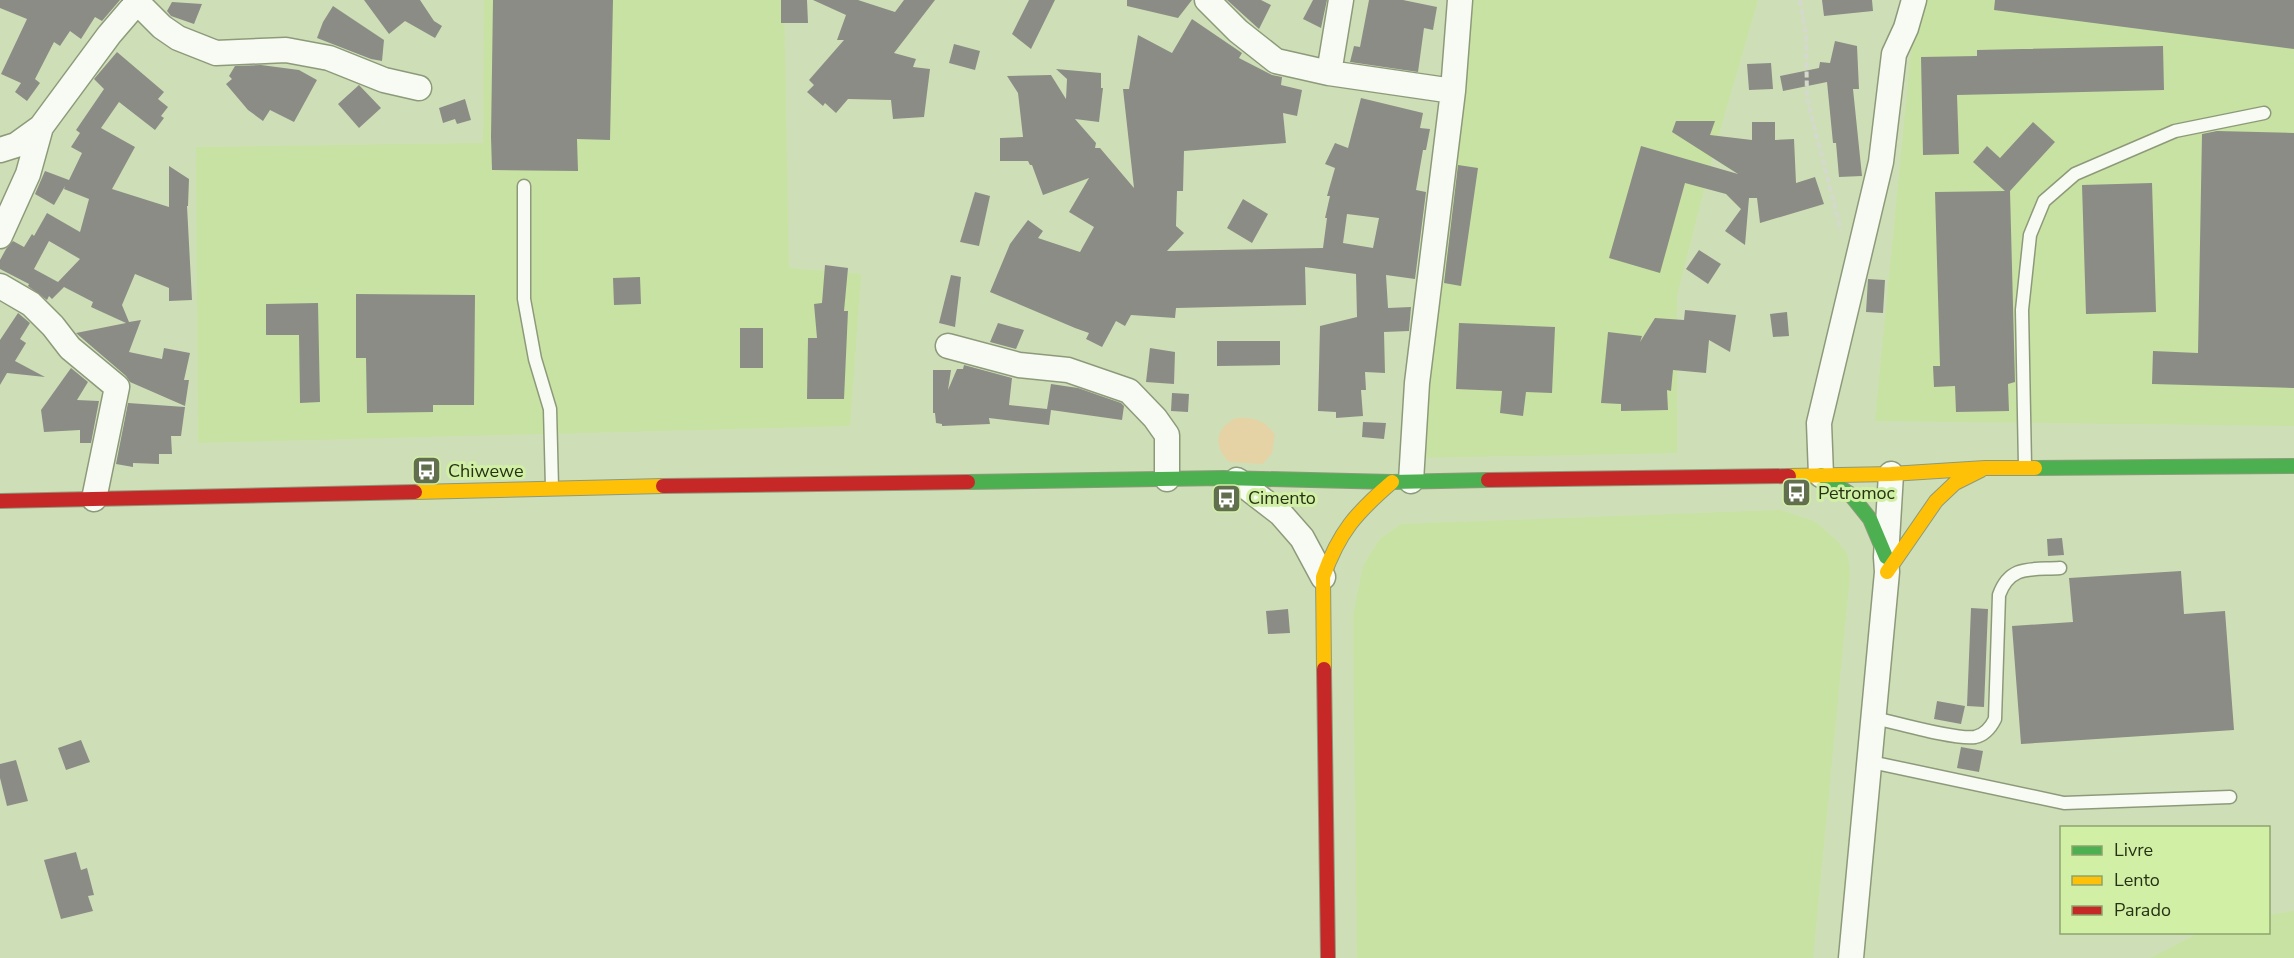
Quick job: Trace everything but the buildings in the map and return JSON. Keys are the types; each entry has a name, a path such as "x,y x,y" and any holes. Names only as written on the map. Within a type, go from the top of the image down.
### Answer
{"main road":[{"path":"0,501 1167,479 1402,482 1891,474 1985,468 2294,466"},
{"path":"1887,564 1936,501 1955,483 1985,468"},
{"path":"1821,475 1850,494 1870,519 1887,564"},
{"path":"1328,958 1323,577 1337,541 1352,521 1369,501 1402,482"}],"street":[{"path":"1207,0 1238,31 1276,60 1329,73 1453,91"},
{"path":"1329,73 1341,0"},
{"path":"1402,482 1417,383 1453,91 1460,0"},
{"path":"1821,475 1818,423 1881,162 1894,54 1906,28 1914,0"},
{"path":"0,150 16,145 41,127 137,1 162,27 178,38 216,53 286,50 329,58 384,81 419,88"},
{"path":"0,236 28,174 41,127"},
{"path":"0,286 31,304 53,326 70,348 117,387 94,499"},
{"path":"948,346 1019,365 1068,370 1129,391 1155,417 1167,435 1167,479"},
{"path":"1851,958 1875,718 1887,564 1891,474"},
{"path":"1237,480 1281,514 1302,538 1323,577"}],"lane":[{"path":"2025,468 2022,310 2031,235 2044,201 2075,174 2175,130 2264,113"},
{"path":"524,186 524,299 535,359 550,409 552,489"},
{"path":"1875,718 1953,735 1976,737 1988,730 1995,719 1999,595 2004,583 2012,574 2020,571 2060,568"},
{"path":"1871,762 2064,803 2230,797"}],"path":[{"path":"1800,0 1806,36 1808,98 1842,233"}],"shaded area":[{"path":"484,0 784,0 789,268 861,274 850,426 198,443 196,147 483,143"},
{"path":"1469,0 1758,0 1713,155 1677,295 1677,453 1411,458"},
{"path":"1916,0 2294,0 2294,426 1875,421"},
{"path":"1236,418 1258,421 1267,426 1275,435 1272,453 1263,464 1229,462 1220,450 1220,432"},
{"path":"1781,510 1816,522 1838,542 1847,553 1850,574 1813,958 1357,958 1353,616 1363,566 1379,540 1401,524"},
{"path":"2294,911 2294,958 2150,958 2197,934 2270,934 2270,915"}],"traffic: fast":[{"path":"2035,468 2294,466"},
{"path":"1821,475 1850,494 1870,519 1886,557"},
{"path":"968,482 1223,478 1392,482 1488,480"}],"traffic: slow":[{"path":"1789,476 2035,468"},
{"path":"1887,572 1936,501 1955,483 1981,470"},
{"path":"1324,669 1323,577 1342,535 1368,504 1392,482"},
{"path":"415,492 663,486"}],"traffic: jam":[{"path":"1488,480 1789,476"},
{"path":"663,486 968,482"},
{"path":"0,501 415,492"},
{"path":"1324,669 1328,958"}],"place":[{"name":"Chiwewe","path":"427,471"},
{"name":"Petromoc","path":"1797,493"},
{"name":"Cimento","path":"1227,498"}]}
